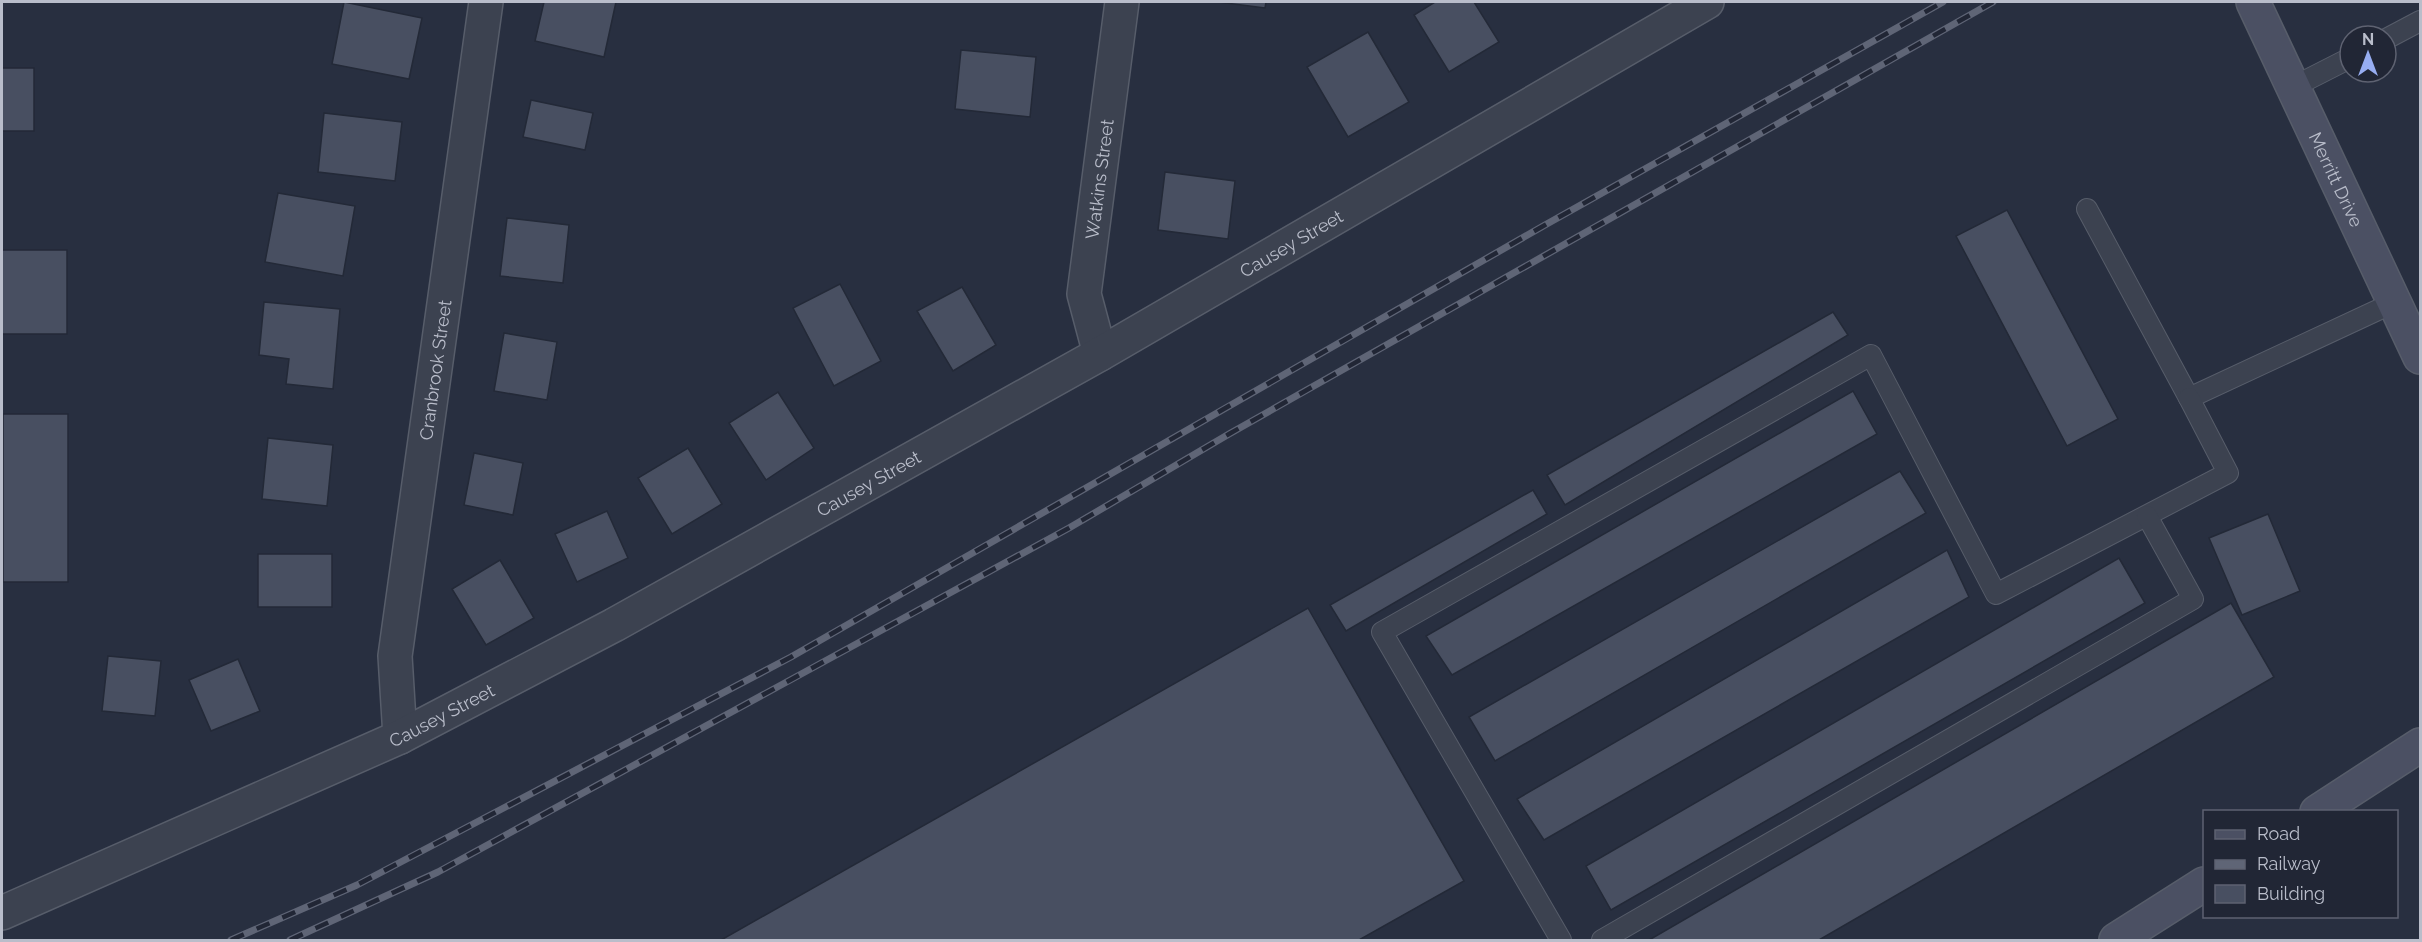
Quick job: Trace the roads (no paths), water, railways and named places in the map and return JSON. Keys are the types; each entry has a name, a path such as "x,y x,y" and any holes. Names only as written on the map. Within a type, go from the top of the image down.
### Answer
{"main road":[{"name":"Merritt Drive","path":"2253,2 2421,357"},
{"path":"2320,810 2421,745"},
{"path":"2116,940 2203,885"}],"street":[{"name":"Cranbrook Street","path":"399,737 395,656 486,2"},
{"name":"Watkins Street","path":"1100,354 1084,294 1122,2"},
{"name":"Causey Street","path":"2,913 399,737 614,625 1100,354 1707,2"}],"lane":[{"path":"2398,33 2421,21"},
{"path":"2293,87 2338,64"},
{"path":"1561,940 1382,632 1871,355 1996,594 2229,474 2087,209"},
{"path":"2189,398 2395,302"},
{"path":"1602,940 2193,598 2147,516"}],"railway":[{"path":"231,940 357,885 791,657 1545,225 1943,2"},
{"path":"290,940 438,872 1069,528 1229,434 1993,2"}]}
